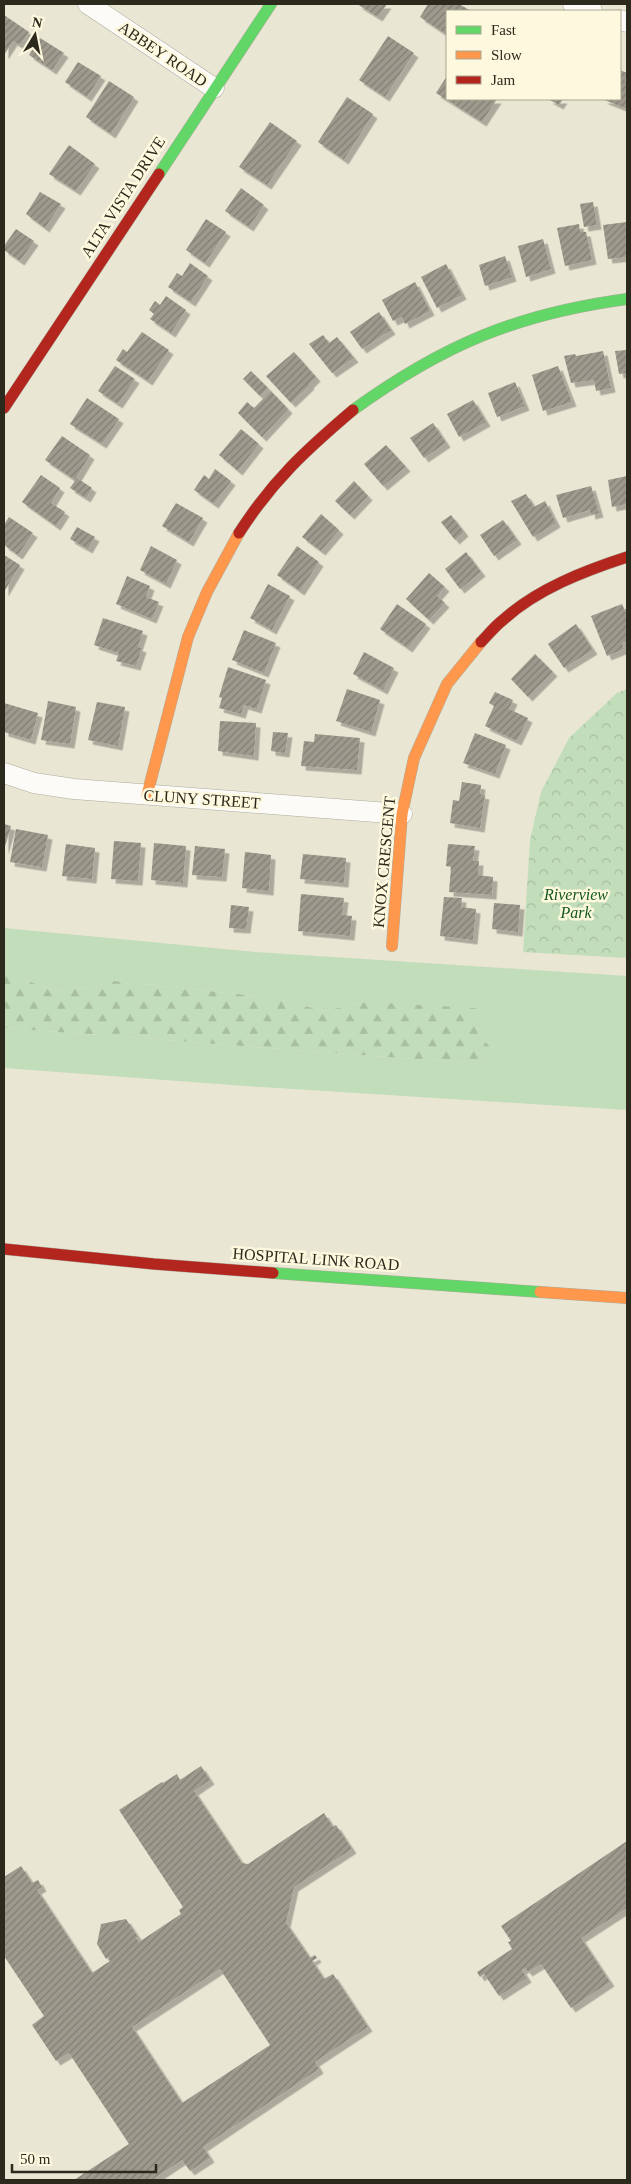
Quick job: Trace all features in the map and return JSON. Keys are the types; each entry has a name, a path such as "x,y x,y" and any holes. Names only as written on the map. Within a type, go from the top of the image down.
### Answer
{"street":[{"name":"ABBEY ROAD","path":"88,4 214,88"},
{"name":"ALTA VISTA DRIVE","path":"4,408 271,4"},
{"path":"573,4 589,10"},
{"path":"148,795 189,632 235,539 274,483 338,422 412,369 452,346 492,330 537,316 604,301 627,299"},
{"name":"KNOX CRESCENT","path":"392,946 402,814 414,758 447,684 472,652 503,619 540,594 582,572 627,557"},
{"name":"CLUNY STREET","path":"4,772 34,783 74,789 402,814"},
{"name":"HOSPITAL LINK ROAD","path":"4,1248 154,1264 627,1298"}],"green space":[{"name":"Riverview Park","path":"627,689 627,958 523,952 530,840 541,792 569,738 617,693"},
{"path":"4,928 256,952 627,976 627,1110 245,1086 4,1068 4,1028 480,1064 492,1049 480,1036 477,1027 365,1002 324,1011 275,998 114,981 87,988 55,991 4,972"},
{"path":"4,972 55,991 87,988 114,981 275,998 324,1011 365,1002 475,1008 486,1013 477,1027 480,1036 492,1049 480,1064 4,1028"}],"building":[{"path":"357,4 387,4 378,17"},
{"path":"428,4 459,4 469,10 446,10 446,34 420,17"},
{"path":"4,15 29,32 20,45 13,41 4,55"},
{"path":"388,36 414,53 385,97 359,80"},
{"path":"40,38 64,53 52,70 29,55"},
{"path":"78,62 101,76 87,97 65,82"},
{"path":"621,70 627,73 625,81 627,81 627,109 604,100 621,100"},
{"path":"446,78 446,99 436,93"},
{"path":"109,81 134,97 111,134 86,117"},
{"path":"347,97 373,114 344,160 318,142"},
{"path":"447,100 496,100 482,122"},
{"path":"550,100 562,100 559,105"},
{"path":"270,122 297,141 267,185 239,167"},
{"path":"69,145 95,164 76,191 49,174"},
{"path":"241,188 264,205 249,227 225,211"},
{"path":"40,192 61,204 45,228 26,214"},
{"path":"593,202 597,225 584,227 580,204"},
{"path":"206,219 226,232 205,263 186,250"},
{"path":"627,222 627,257 608,259 603,225"},
{"path":"579,224 580,232 586,232 592,260 565,266 557,228"},
{"path":"16,229 34,241 20,261 4,250 4,246"},
{"path":"543,239 551,269 526,277 518,246"},
{"path":"505,256 512,277 485,286 479,265"},
{"path":"190,263 208,276 191,302 168,287 177,273 182,276"},
{"path":"446,264 462,295 437,308 421,277"},
{"path":"415,282 430,311 405,324 402,317 393,321 382,300"},
{"path":"166,296 186,310 171,333 150,319 154,314 149,310 155,301 160,305"},
{"path":"379,312 391,330 362,349 350,332"},
{"path":"142,332 169,350 148,381 116,360 123,349 127,352"},
{"path":"323,335 329,343 337,337 354,358 332,373 309,344"},
{"path":"627,350 627,373 619,374 615,351"},
{"path":"603,351 611,388 596,391 594,380 571,383 564,356 575,354 576,356"},
{"path":"294,352 316,377 291,403 266,376"},
{"path":"115,366 135,379 118,404 98,391"},
{"path":"558,366 572,402 543,411 532,375"},
{"path":"251,371 268,388 260,396 243,379"},
{"path":"515,382 525,406 497,417 488,393"},
{"path":"271,391 288,409 262,437 238,413 247,402 254,408"},
{"path":"87,398 119,419 102,444 70,424"},
{"path":"473,400 486,422 459,437 447,414"},
{"path":"433,423 446,443 424,458 410,438"},
{"path":"241,429 259,444 238,471 219,455"},
{"path":"62,436 90,455 75,480 45,460"},
{"path":"386,445 406,467 383,486 364,464"},
{"path":"215,469 231,481 214,504 194,490 204,475 209,479"},
{"path":"41,475 60,488 51,503 65,512 56,526 22,502"},
{"path":"627,476 627,504 612,507 608,480"},
{"path":"77,478 92,488 86,498 70,488"},
{"path":"354,481 368,496 350,515 335,501"},
{"path":"591,486 599,513 591,515 590,510 563,518 556,495"},
{"path":"526,494 534,507 545,501 556,523 533,537 511,501"},
{"path":"176,503 203,518 189,542 162,526"},
{"path":"321,514 339,530 321,551 302,537"},
{"path":"451,515 464,532 455,540 441,522"},
{"path":"9,517 33,533 18,555 4,545 4,525"},
{"path":"503,520 517,540 494,556 480,535"},
{"path":"77,527 95,537 88,549 70,539"},
{"path":"151,546 177,560 166,584 140,570"},
{"path":"297,546 319,562 300,591 277,575"},
{"path":"466,552 481,572 460,589 445,569"},
{"path":"4,555 20,565 4,592"},
{"path":"429,573 445,587 437,596 445,603 429,620 406,599"},
{"path":"127,576 150,586 146,597 159,602 152,619 116,604"},
{"path":"268,584 290,596 272,630 250,618"},
{"path":"397,604 426,624 408,648 380,629"},
{"path":"622,604 627,615 627,641 622,643 624,649 607,656 591,616"},
{"path":"103,618 143,631 138,647 142,648 136,666 116,661 119,653 94,645"},
{"path":"576,624 593,650 564,668 548,644"},
{"path":"244,630 276,643 264,673 232,660"},
{"path":"364,652 394,668 383,690 353,674"},
{"path":"535,654 553,672 528,697 511,679"},
{"path":"228,667 266,680 257,709 244,705 241,714 219,708 222,698 219,697"},
{"path":"347,689 380,700 371,732 336,721"},
{"path":"495,692 513,700 509,709 528,718 517,741 485,726 494,706 489,703"},
{"path":"48,701 76,707 70,744 41,740"},
{"path":"97,702 125,707 118,746 88,740"},
{"path":"4,703 38,713 31,740 4,732"},
{"path":"220,721 256,723 254,756 218,751"},
{"path":"273,732 288,733 285,753 271,751"},
{"path":"475,733 506,745 495,774 463,763"},
{"path":"315,734 360,738 357,770 301,766 304,741 314,742"},
{"path":"462,782 481,785 480,794 485,795 480,828 450,823 453,800 459,801"},
{"path":"4,824 11,826 4,850"},
{"path":"16,829 48,835 42,867 10,862"},
{"path":"114,841 141,843 138,881 111,879"},
{"path":"154,843 186,846 183,883 151,880"},
{"path":"66,844 95,848 92,879 62,876"},
{"path":"448,844 475,846 473,861 479,861 478,875 493,877 492,895 449,892 451,867 446,866"},
{"path":"195,846 225,849 222,877 192,875"},
{"path":"245,852 271,855 269,891 242,888"},
{"path":"303,854 346,858 344,883 300,879"},
{"path":"301,894 344,898 342,915 352,916 350,936 298,931"},
{"path":"444,897 462,898 461,907 476,909 473,940 440,936"},
{"path":"494,903 520,905 518,932 492,929"},
{"path":"231,905 249,907 246,929 229,928"},
{"path":"201,1766 210,1780 194,1791 242,1863 248,1864 324,1813 333,1827 336,1825 352,1849 294,1887 286,1923 310,1958 315,1955 317,1958 312,1961 324,1979 333,1974 368,2027 315,2062 319,2069 203,2147 210,2158 190,2171 182,2160 152,2180 74,2180 129,2144 69,2053 56,2061 32,2025 44,2016 4,1956 4,1877 21,1866 32,1883 38,1880 42,1887 37,1890 92,1973 110,1961 108,1957 106,1959 97,1944 101,1924 126,1919 138,1937 136,1938 139,1942 181,1914 179,1910 183,1907 119,1810 177,1774 180,1780","holes":["220,1969 270,2045 182,2103 132,2027"]},
{"path":"627,1841 627,1908 581,1938 610,1982 571,2008 541,1964 528,1972 525,1968 522,1970 527,1978 499,1996 484,1974 480,1977 477,1972 512,1949 508,1942 511,1941 501,1926"}],"traffic: fast":[{"path":"159,174 271,4"},
{"path":"353,410 418,367 482,336 550,314 587,305 627,299"},
{"path":"273,1273 540,1292"}],"traffic: slow":[{"path":"147,795 188,637 207,592 239,533"},
{"path":"392,946 402,814 414,758 447,684 481,642"},
{"path":"540,1292 627,1298"}],"traffic: jam":[{"path":"4,408 159,174"},
{"path":"239,533 278,481 320,439 353,410"},
{"path":"481,642 516,609 546,590 594,568 627,557"},
{"path":"4,1249 154,1264 273,1273"}]}
